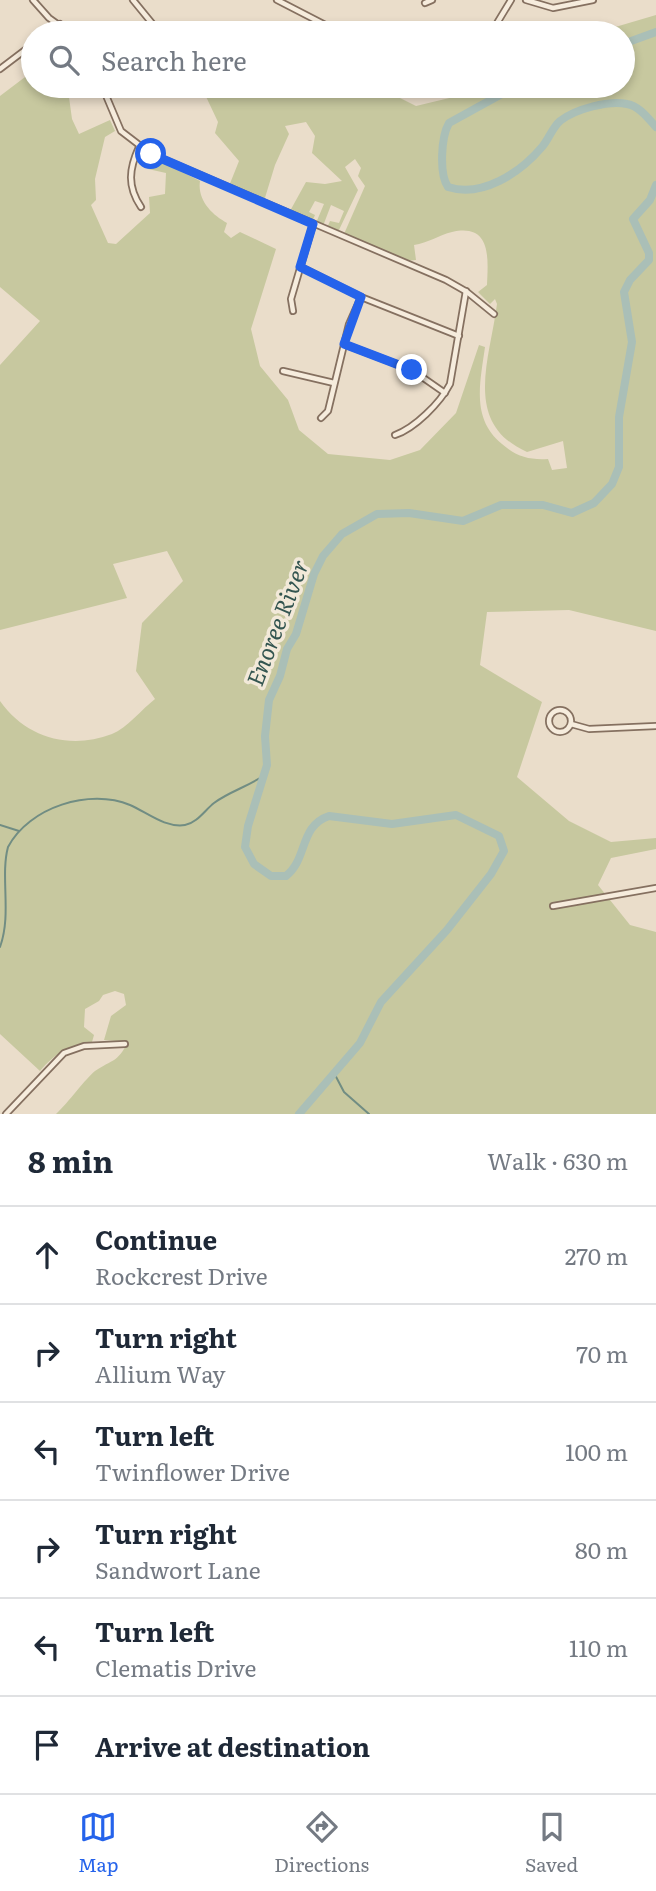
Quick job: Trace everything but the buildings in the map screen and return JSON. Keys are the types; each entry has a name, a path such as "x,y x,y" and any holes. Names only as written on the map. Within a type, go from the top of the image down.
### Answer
{"street":[{"path":"33,0 54,21"},
{"path":"132,0 150,21"},
{"path":"277,0 318,21"},
{"path":"425,3 432,0"},
{"path":"498,21 511,0"},
{"path":"526,0 553,8 593,0"},
{"path":"0,69 21,53"},
{"path":"106,98 117,126 139,147 189,172 466,291 494,314"},
{"path":"139,147 130,175 133,195 141,207"},
{"path":"293,311 291,299 313,224"},
{"path":"300,267 361,297 459,336"},
{"path":"395,435 406,431 445,393 450,384 466,291"},
{"path":"321,418 328,411 344,344 361,297"},
{"path":"344,344 412,370 445,393"},
{"path":"283,370 334,383"},
{"path":"555,711 565,711 571,724 565,732 555,732 549,724 550,716 555,711"},
{"path":"571,724 589,729 656,726"},
{"path":"553,906 656,888"},
{"path":"6,1114 64,1053 84,1046 125,1044"}],"green space":[{"path":"656,15 656,631 569,610 487,612 480,665 542,702 517,777 569,821 611,842 656,838 656,849 611,858 598,885 630,925 656,932 656,1114 56,1114 91,1074 121,1054 128,1042 104,1040 111,1016 126,1005 124,994 115,991 103,995 99,1001 85,1009 84,1027 94,1035 92,1042 63,1051 40,1071 0,1034 0,701 23,724 50,737 80,741 96,739 118,731 155,699 136,671 142,623 183,581 167,551 113,564 127,598 0,630 0,365 40,321 0,287 0,96 21,80 21,98 69,98 72,119 79,134 110,120 115,131 105,137 95,179 96,200 91,205 108,243 116,244 150,213 149,197 165,194 166,173 148,169 143,154 147,154 200,181 203,201 216,216 227,223 224,232 231,238 240,232 276,249 251,329 260,366 288,400 299,430 328,454 390,460 420,450 456,413 479,345 485,347 480,400 482,412 492,434 513,452 524,457 548,459 552,470 567,468 563,441 527,452 507,440 494,424 487,407 486,367 497,304 495,299 490,304 478,292 487,285 487,254 481,238 465,231 447,233 414,245 416,260 406,261 344,234 365,186 358,176 361,168 355,159 345,167 358,190 338,232 327,228 330,221 339,223 344,211 331,205 323,226 316,223 324,204 315,201 309,212 315,215 312,222 290,211 306,182 325,184 342,181 312,153 315,136 306,122 285,126 289,134 275,165 264,201 229,186 239,161 215,133 218,122 207,98 400,98 416,106 449,98 635,98 635,21"}],"waterway":[{"name":"Enoree River","path":"635,40 656,32"},
{"name":"Enoree River","path":"494,98 449,123 442,155 443,173 448,187 474,189 500,181 533,157 560,121 592,106 611,103 631,105 656,127"},
{"name":"Enoree River","path":"299,1114 360,1043 381,1002 447,930 491,874 504,851 499,836 456,815 392,824 329,816 313,827 298,861 286,876 271,876 254,864 245,847 248,826 267,765 265,736 269,700 280,676 287,649 296,634 314,574 323,556 342,534 377,514 409,513 463,521 501,505 543,505 572,513 594,503 612,484 619,467 619,417 632,342 624,292 630,280 649,260 649,253 633,219 650,200 656,185"},
{"path":"0,947 5,922 8,847 30,821 62,805 97,799 114,800 164,822 185,825 197,819 220,799 266,774"},
{"path":"0,825 19,831"},
{"path":"333,1071 344,1092 369,1114"}],"route":[{"path":"151,154 313,224 300,267 361,297 354,310 344,344 412,370"}]}
